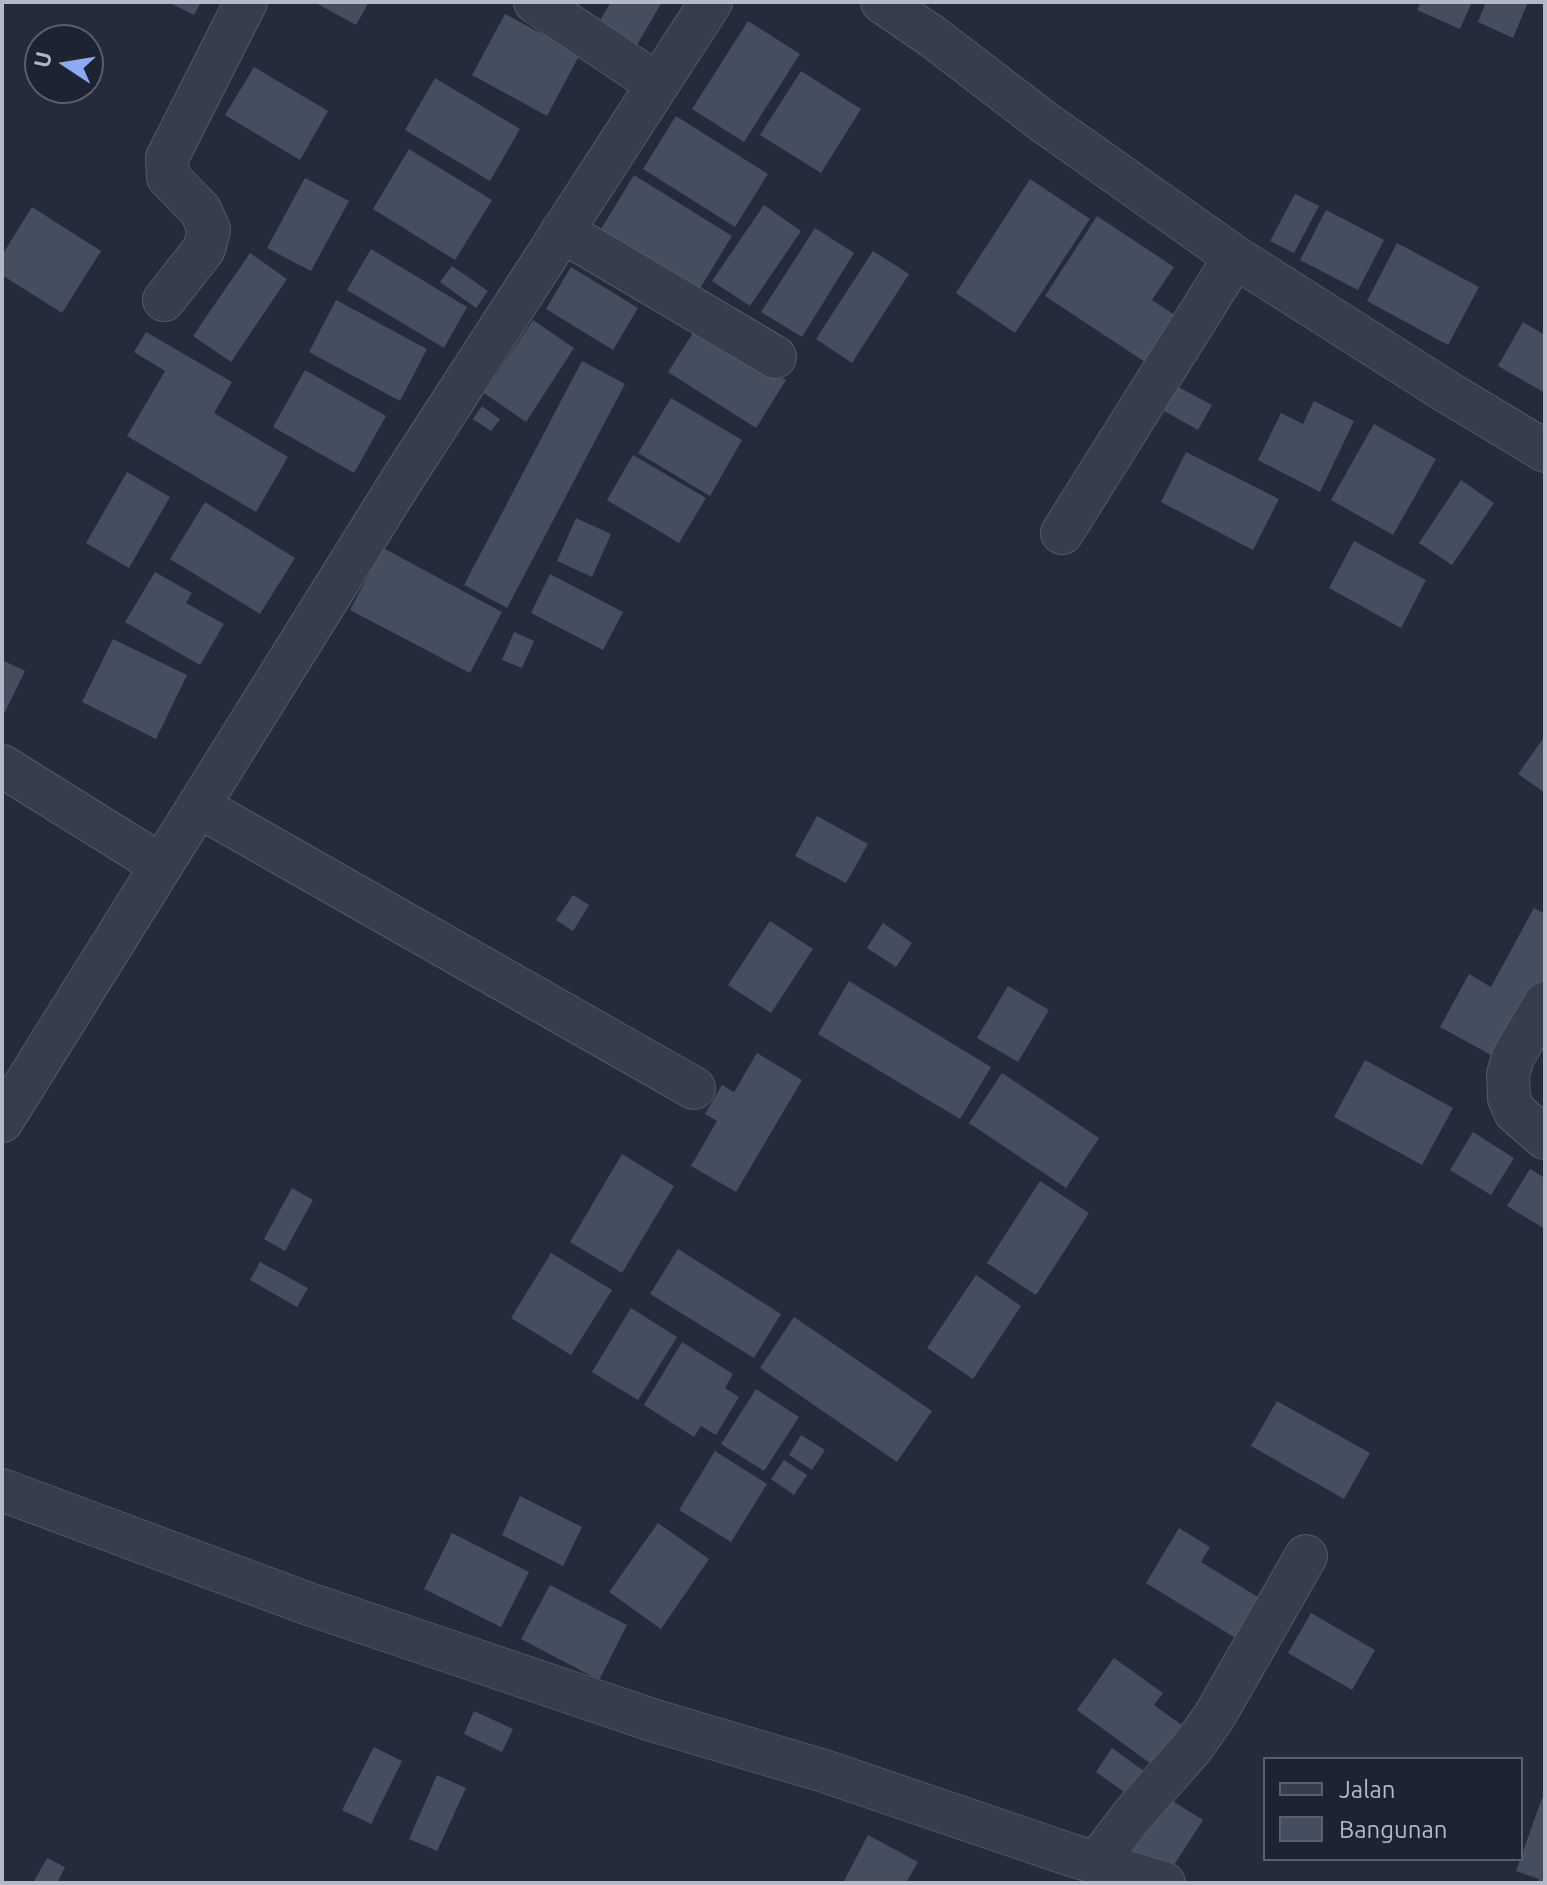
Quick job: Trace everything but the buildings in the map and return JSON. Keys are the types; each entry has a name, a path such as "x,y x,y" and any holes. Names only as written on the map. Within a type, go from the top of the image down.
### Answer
{"street":[{"path":"164,300 204,249 209,230 201,211 168,177 167,158 246,2"},
{"path":"535,2 657,84"},
{"path":"2,1121 562,231 711,2"},
{"path":"882,2 1044,122 1235,257 1545,451"},
{"path":"562,231 775,357"},
{"path":"1062,533 1235,257"},
{"path":"2,766 161,865"},
{"path":"198,806 694,1088"},
{"path":"1545,1003 1513,1057 1508,1075 1509,1098 1515,1112 1545,1138"},
{"path":"2,1490 306,1603 652,1720 909,1799 1074,1867 1164,1883"},
{"path":"1074,1867 1136,1811 1192,1748 1215,1715 1306,1556"}]}
